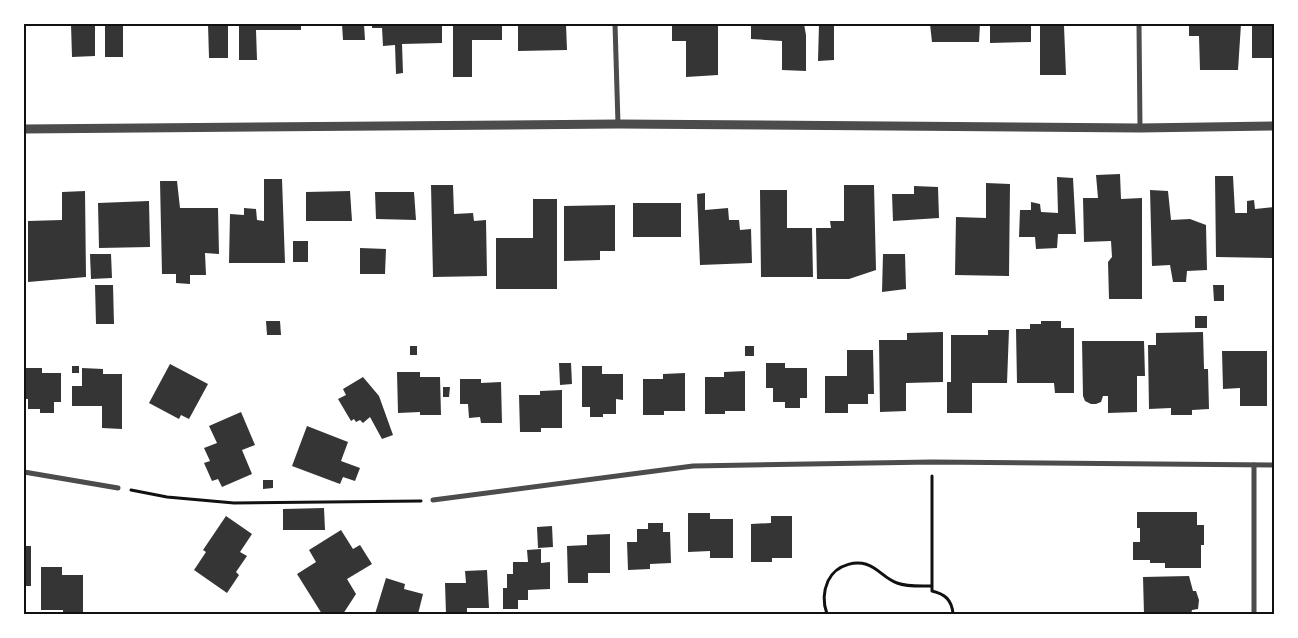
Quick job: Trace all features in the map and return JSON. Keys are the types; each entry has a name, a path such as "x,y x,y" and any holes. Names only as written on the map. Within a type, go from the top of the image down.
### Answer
{"street":[{"path":"615,24 618,124"},
{"path":"1139,24 1140,128"},
{"path":"24,129 618,124 1140,128 1274,126"},
{"path":"433,500 693,466 932,462 1274,465"},
{"path":"1254,465 1254,614"},
{"path":"24,472 118,488"}],"path":[{"path":"932,462 931,586 932,591 940,593 948,599 952,605 953,614"},
{"path":"118,488 167,497 234,503 433,500"},
{"path":"827,614 824,606 824,596 827,583 835,570 845,565 854,563 864,564 874,568 888,579 907,585 931,586"}],"building":[{"path":"71,24 95,24 95,56 72,57"},
{"path":"105,24 123,24 123,57 105,57"},
{"path":"208,24 228,24 228,58 209,58"},
{"path":"239,24 301,24 301,30 256,30 257,60 239,60"},
{"path":"342,24 364,24 365,40 343,40"},
{"path":"372,24 442,24 442,43 402,44 403,73 396,74 395,45 383,46 382,28 372,28"},
{"path":"453,24 502,24 502,40 472,40 472,77 453,77"},
{"path":"518,24 566,24 567,50 518,51"},
{"path":"672,24 718,24 718,75 686,77 686,41 672,41"},
{"path":"751,24 804,24 806,35 806,71 782,70 782,41 751,39"},
{"path":"819,24 834,24 834,60 818,61"},
{"path":"930,24 980,24 979,42 932,42"},
{"path":"990,24 1031,24 1031,42 990,43"},
{"path":"1040,24 1093,24 1093,26 1064,26 1066,75 1040,75"},
{"path":"1189,24 1241,24 1238,70 1200,70 1199,36 1189,36"},
{"path":"1252,24 1274,24 1274,58 1252,58"},
{"path":"1120,174 1121,199 1142,198 1142,299 1109,299 1108,262 1112,257 1111,241 1084,242 1083,198 1098,198 1096,175"},
{"path":"1215,176 1233,176 1235,213 1247,213 1247,201 1254,200 1255,209 1274,207 1274,258 1216,257"},
{"path":"1057,177 1073,178 1076,234 1058,234 1057,248 1036,249 1035,237 1019,237 1020,210 1031,210 1031,202 1040,204 1041,212 1058,213"},
{"path":"264,179 282,179 285,263 229,263 230,214 244,215 244,208 256,209 257,220 264,221"},
{"path":"160,181 177,181 180,208 218,208 219,254 205,253 206,275 190,275 190,284 176,283 176,274 162,274"},
{"path":"986,183 1010,184 1009,276 955,275 956,217 986,218"},
{"path":"431,185 453,185 454,214 473,213 474,221 486,220 487,276 433,277"},
{"path":"844,185 874,185 876,270 849,279 817,279 816,228 831,228 830,221 844,221"},
{"path":"914,186 938,187 939,218 893,221 892,194 914,194"},
{"path":"760,190 787,190 787,228 812,228 813,277 761,277"},
{"path":"1150,190 1168,191 1171,220 1190,219 1206,225 1207,270 1187,271 1186,282 1173,282 1170,265 1152,266"},
{"path":"85,191 86,277 28,282 28,221 62,220 62,192"},
{"path":"350,191 352,221 306,221 306,192"},
{"path":"375,192 414,192 416,220 376,219"},
{"path":"705,193 705,210 728,208 729,220 739,220 740,230 751,229 752,263 700,265 697,194"},
{"path":"533,199 557,199 557,289 496,289 496,238 533,238"},
{"path":"149,201 150,247 99,248 98,203"},
{"path":"633,203 681,203 681,237 633,237"},
{"path":"615,205 615,251 600,251 600,260 564,261 564,206"},
{"path":"293,241 308,241 308,262 293,262"},
{"path":"360,248 386,249 385,274 360,274"},
{"path":"90,254 111,254 112,278 91,279"},
{"path":"883,254 905,254 906,289 882,292"},
{"path":"95,285 113,285 114,324 96,324"},
{"path":"1213,285 1224,285 1224,301 1214,301"},
{"path":"1195,316 1207,316 1207,328 1195,328"},
{"path":"266,321 280,321 281,335 267,335"},
{"path":"1041,321 1061,321 1061,328 1074,328 1074,393 1055,393 1054,383 1017,383 1016,329 1030,329 1030,324 1041,324"},
{"path":"988,330 1009,330 1007,383 972,383 972,413 947,413 947,382 951,382 951,335 988,335"},
{"path":"943,332 943,382 906,383 906,411 880,412 879,340 907,340 907,333"},
{"path":"1203,332 1204,369 1208,369 1209,409 1192,410 1192,415 1171,415 1171,408 1149,409 1148,345 1156,345 1156,333"},
{"path":"1082,341 1144,341 1145,376 1137,376 1137,412 1108,413 1108,396 1103,396 1101,402 1096,404 1085,401 1083,396"},
{"path":"410,346 417,346 417,355 410,355"},
{"path":"745,346 754,346 754,356 745,356"},
{"path":"847,350 873,350 874,394 868,394 868,404 848,404 848,413 825,413 825,376 847,376"},
{"path":"1222,351 1267,351 1267,406 1240,406 1240,388 1223,389"},
{"path":"559,363 571,363 572,384 560,385"},
{"path":"766,363 785,363 785,368 807,368 807,398 800,398 800,408 785,408 785,402 773,402 773,388 766,388"},
{"path":"170,364 208,384 189,419 181,415 179,419 149,403"},
{"path":"72,366 79,366 79,373 72,373"},
{"path":"582,366 602,366 602,374 623,374 623,400 616,399 616,414 590,417 590,407 582,407"},
{"path":"24,368 42,368 42,373 61,373 61,402 54,402 54,413 40,413 40,409 28,409 28,399 24,399"},
{"path":"82,368 103,369 103,374 122,374 122,429 102,428 102,406 72,406 72,386 82,386"},
{"path":"745,371 745,411 705,414 705,377 724,377 724,372"},
{"path":"397,372 420,372 420,377 440,377 441,415 420,415 420,412 398,413"},
{"path":"685,373 685,411 664,411 664,415 643,415 643,379 663,379 663,374"},
{"path":"363,377 379,396 393,435 382,439 370,417 363,423 360,420 356,422 354,419 351,421 338,399 346,395 343,389"},
{"path":"460,379 481,379 481,383 501,382 502,423 481,423 480,417 469,418 468,404 460,404"},
{"path":"443,387 450,387 449,397 443,397"},
{"path":"562,390 562,428 541,428 541,432 520,432 519,395 540,395 540,391"},
{"path":"241,412 255,445 242,450 252,474 222,487 218,479 212,481 204,463 210,461 204,448 217,443 209,426"},
{"path":"307,426 348,442 341,461 360,468 355,481 343,477 340,484 292,466"},
{"path":"263,480 273,480 273,488 263,489"},
{"path":"324,508 325,530 283,530 283,509"},
{"path":"1137,512 1197,512 1197,525 1204,525 1204,545 1201,545 1201,568 1165,568 1165,563 1150,563 1150,560 1133,560 1133,542 1140,542 1140,528 1137,528"},
{"path":"688,513 710,513 710,519 733,519 733,558 710,558 710,551 688,552"},
{"path":"226,516 252,534 240,552 247,556 236,572 239,575 227,593 194,570 206,552 203,550"},
{"path":"771,516 792,516 792,558 772,558 772,562 751,562 751,524 771,523"},
{"path":"648,523 663,523 663,532 670,532 671,563 650,564 650,569 628,570 627,542 637,542 637,529 648,529"},
{"path":"552,526 553,547 538,548 537,527"},
{"path":"341,530 353,549 360,545 372,564 347,579 356,594 343,614 322,614 297,574 316,562 309,550"},
{"path":"610,534 610,573 588,573 588,583 568,583 567,546 587,545 587,535"},
{"path":"24,546 31,546 31,586 24,586"},
{"path":"541,549 541,563 550,562 550,589 528,590 528,600 518,600 518,609 503,609 503,588 507,588 507,574 513,574 513,562 528,562 527,550"},
{"path":"41,567 62,567 62,575 83,575 83,614 63,614 63,610 41,610"},
{"path":"487,570 489,608 467,608 467,614 446,614 445,583 466,583 465,571"},
{"path":"1189,576 1193,591 1196,591 1199,600 1198,609 1192,610 1191,614 1144,614 1143,577"},
{"path":"386,578 405,584 404,589 423,594 418,614 375,614"}]}
